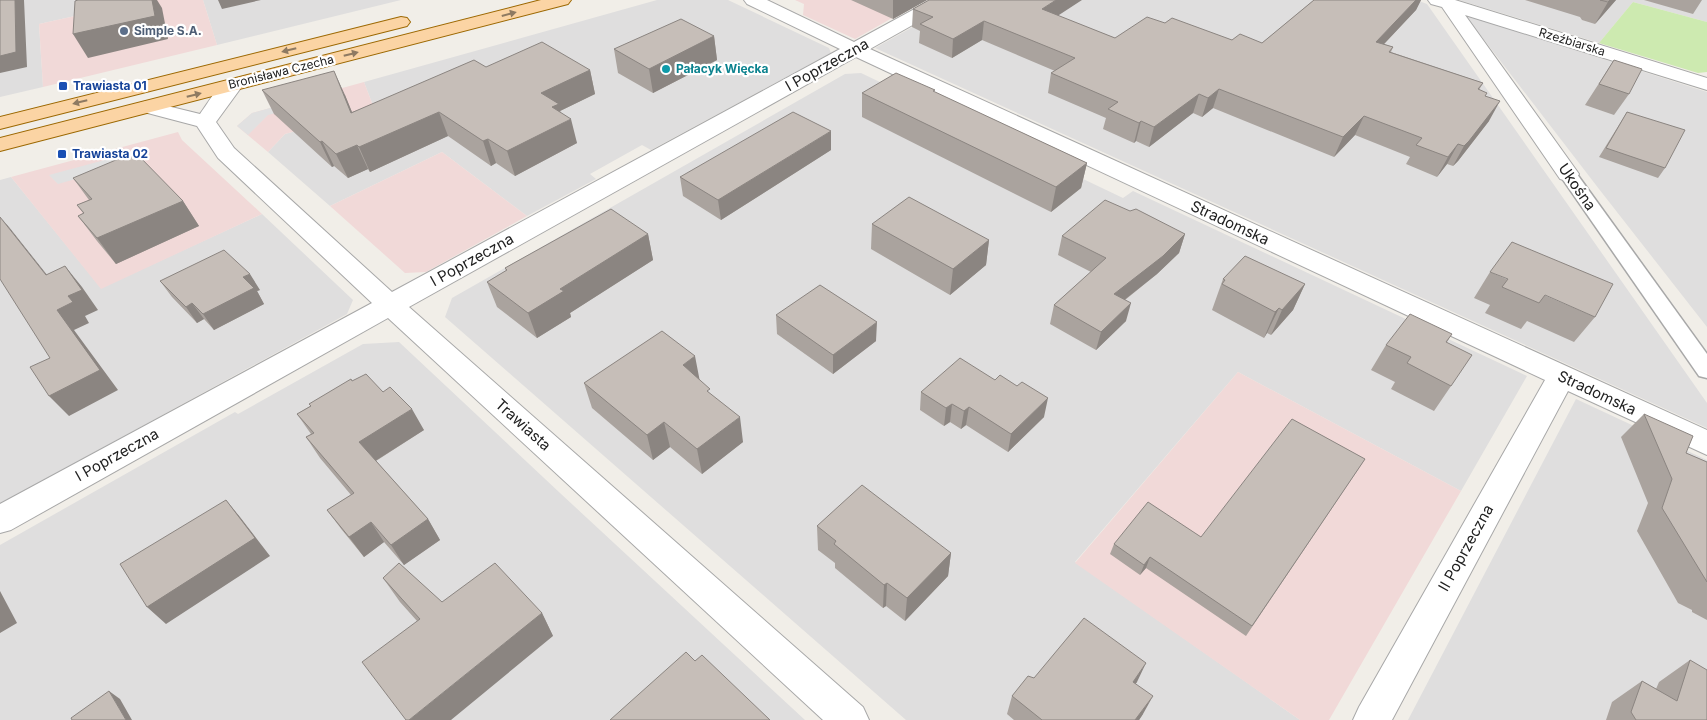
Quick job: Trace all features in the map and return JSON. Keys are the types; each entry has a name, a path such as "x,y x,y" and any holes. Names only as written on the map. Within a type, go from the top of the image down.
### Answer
{"main road":[{"name":"Bronisława Czecha","path":"0,145 562,0"},
{"name":"Bronisława Czecha","path":"0,122 413,19"}],"street":[{"name":"Stradomska","path":"753,0 1561,377 1707,443"},
{"name":"I Poprzeczna","path":"0,520 944,0"},
{"name":"Rzeźbiarska","path":"1443,2 1707,84"},
{"name":"Ukośna","path":"1443,2 1568,174"},
{"path":"147,107 204,122 233,85"},
{"name":"Trawiasta","path":"204,122 226,153 850,720"},
{"name":"II Poprzeczna","path":"1372,720 1561,377"}],"lane":[{"name":"Ukośna","path":"1568,174 1707,370"}],"shaded area":[{"path":"0,0 147,0 39,24 43,87 0,97"},
{"path":"147,0 203,0 217,45 43,87 39,24"},
{"path":"203,0 401,0 217,45"},
{"path":"657,0 728,0 829,48 831,53 651,150 642,145 590,174 596,179 527,216 442,152 330,206 268,152 285,134 378,108 372,103 364,82"},
{"path":"795,0 924,0 855,39 803,15 804,4"},
{"path":"961,0 1416,0 1427,4 1707,403 1707,428 875,48"},
{"path":"1459,0 1707,0 1707,22 1633,2 1599,43"},
{"path":"1465,15 1707,92 1707,327 1599,189"},
{"path":"861,73 1123,198 1133,191 1527,376 1461,491 1238,372 1075,562 1300,720 906,720 445,317 452,298 845,74"},
{"path":"364,82 372,103 379,108 285,134 268,152 237,126 252,113"},
{"path":"281,105 283,111 268,115 248,135 237,126 252,113"},
{"path":"178,132 182,140 262,214 101,289 11,177"},
{"path":"138,151 146,159 58,184 49,175"},
{"path":"442,152 527,216 426,272 405,273 330,206"},
{"path":"11,177 101,288 262,214 353,300 347,314 0,504 0,180"},
{"path":"399,342 805,720 0,720 0,545 235,412 238,414 363,344"},
{"path":"1238,372 1461,491 1329,720 1300,720 1075,563"},
{"path":"1576,399 1707,460 1707,720 1408,720"}],"green space":[{"path":"1633,2 1707,22 1707,72 1698,73 1599,43"}],"building":[{"path":"0,0 15,0 16,52 0,56"},
{"path":"152,0 155,16 73,34 75,1"},
{"path":"929,0 1056,0 1042,9 1115,38 1147,17 1165,23 1172,18 1232,40 1240,34 1262,43 1314,0 1416,0 1376,42 1393,47 1389,52 1483,83 1478,89 1487,93 1485,96 1500,101 1469,141 1464,146 1458,144 1448,157 1416,145 1422,138 1364,116 1343,137 1219,89 1208,98 1199,94 1154,127 1141,121 1139,123 1108,109 1118,102 1051,73 1075,58 984,21 953,39 920,24 933,17 913,9"},
{"path":"681,19 714,36 649,69 614,49"},
{"path":"542,42 590,70 541,93 559,104 552,107 571,119 507,151 488,139 483,141 439,112 359,147 357,145 336,154 262,90 334,71 351,113 474,60 486,67"},
{"path":"1614,60 1642,69 1629,94 1599,84"},
{"path":"896,73 1087,163 1056,187 862,93"},
{"path":"793,112 831,131 718,200 680,177"},
{"path":"1627,112 1685,130 1665,168 1606,148"},
{"path":"135,152 183,201 97,238 78,216 84,213 77,205 92,199 73,178"},
{"path":"909,197 989,240 953,269 872,224"},
{"path":"1105,200 1130,211 1136,209 1185,234 1163,256 1114,294 1131,303 1101,332 1054,305 1106,258 1062,236"},
{"path":"611,209 648,234 560,289 564,291 528,313 487,282 507,270 505,268"},
{"path":"0,217 46,275 65,266 82,290 68,296 73,302 57,310 100,370 49,396 30,367 50,358 0,279"},
{"path":"1512,242 1613,284 1595,317 1545,295 1539,303 1502,287 1508,279 1490,272"},
{"path":"224,250 250,274 243,277 254,288 203,314 192,303 186,307 160,281"},
{"path":"1245,256 1305,284 1282,310 1279,308 1275,312 1222,284 1225,280 1223,279"},
{"path":"820,285 877,322 833,355 776,315"},
{"path":"1410,314 1452,334 1446,342 1472,355 1451,386 1407,363 1411,357 1386,345"},
{"path":"662,331 695,356 683,365 710,389 707,391 740,417 697,449 664,422 647,435 584,383"},
{"path":"960,358 995,380 1000,375 1017,386 1022,382 1048,398 1011,434 969,407 964,411 952,404 946,408 921,392"},
{"path":"366,374 383,392 390,387 412,409 359,442 428,519 391,545 371,522 349,537 327,510 354,493 306,437 314,433 297,414 311,406 309,404 351,379 352,381"},
{"path":"1644,414 1693,436 1686,453 1707,462 1707,582 1662,508 1672,479"},
{"path":"1292,419 1365,459 1252,626 1150,557 1144,565 1114,544 1148,502 1201,537"},
{"path":"862,485 951,553 907,598 887,583 884,585 834,544 836,541 817,526"},
{"path":"226,500 255,538 147,607 120,564"},
{"path":"399,563 442,602 495,563 542,613 409,720 406,720 362,662 420,619 383,578"},
{"path":"1084,618 1146,663 1133,682 1153,696 1135,720 1042,720 1012,696 1028,676 1034,678"},
{"path":"686,652 695,661 702,655 770,720 610,720"},
{"path":"1690,660 1707,670 1707,720 1636,720 1631,712 1642,681 1677,701"},
{"path":"109,691 126,720 72,720 71,718"}],"place":[{"name":"Simple S.A.","path":"124,31"},
{"name":"Pałacyk Więcka","path":"666,69"},
{"name":"Trawiasta 01","path":"63,86"},
{"name":"Trawiasta 02","path":"62,154"}]}
